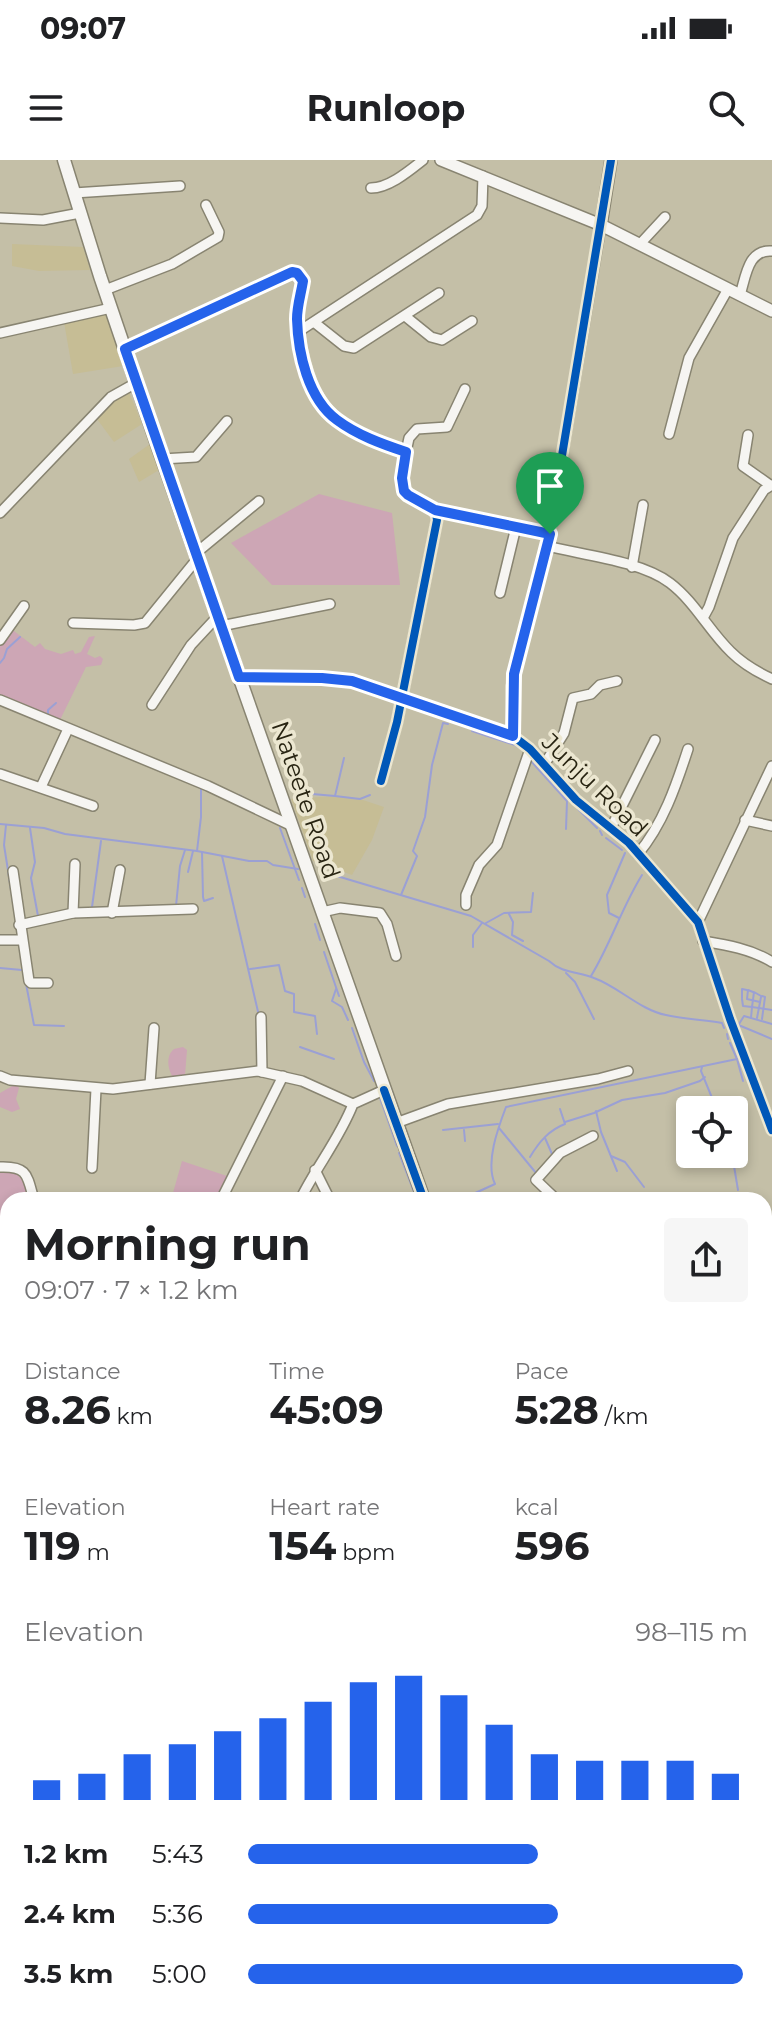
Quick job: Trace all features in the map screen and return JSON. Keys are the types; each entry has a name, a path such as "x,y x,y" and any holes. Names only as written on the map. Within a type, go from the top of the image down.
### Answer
{"main road":[{"name":"Nateete Road","path":"64,160 162,459 421,1192"}],"street":[{"path":"371,188 397,178 423,160"},
{"path":"441,160 601,225 772,311"},
{"name":"Junju Road","path":"611,160 550,534 514,674 513,736 530,749 576,800 612,826 698,922 772,1130"},
{"path":"298,332 477,215 482,206 483,176"},
{"path":"74,193 180,186"},
{"path":"105,290 172,264 218,237 219,232 206,205"},
{"path":"0,218 43,220 80,213"},
{"path":"640,244 665,217"},
{"path":"740,295 755,255 761,250 772,251"},
{"path":"125,349 292,272 297,273 303,281 298,304 298,332 315,397 336,420 406,452"},
{"path":"669,434 689,358 728,289"},
{"path":"315,323 344,346 354,348 439,293"},
{"path":"0,333 111,308"},
{"path":"405,316 431,337 442,340 472,321"},
{"path":"0,513 111,397 136,383"},
{"path":"465,389 447,427 417,429 409,438 402,478 404,491 435,510 550,534"},
{"path":"162,459 196,457 227,421"},
{"path":"703,618 733,538 771,485 743,466 748,435"},
{"path":"73,623 145,623 196,556 259,501"},
{"path":"632,567 643,505"},
{"path":"381,781 437,520 435,510"},
{"path":"500,593 516,527"},
{"path":"547,546 653,573 670,583 739,660 772,679"},
{"path":"152,705 191,645 219,621 330,604"},
{"path":"0,640 24,606"},
{"path":"239,677 342,679 513,736"},
{"path":"544,765 564,733 573,698 591,694 600,685 617,681"},
{"path":"0,700 208,786 292,826"},
{"path":"41,787 68,729"},
{"path":"612,826 655,740"},
{"path":"466,905 466,895 479,865 497,845 530,749"},
{"path":"638,854 653,836 688,749"},
{"path":"698,922 772,766"},
{"path":"0,774 93,806"},
{"path":"745,820 772,826"},
{"path":"73,913 75,864"},
{"path":"112,913 120,870"},
{"path":"13,871 29,981 34,984 48,983"},
{"path":"322,912 340,908 380,913 387,924 396,956"},
{"path":"19,925 73,913 193,909"},
{"path":"0,940 22,940"},
{"path":"703,941 736,947 772,962"},
{"path":"261,1017 262,1072"},
{"path":"150,1084 154,1028"},
{"path":"396,1123 448,1104 598,1079 628,1071"},
{"path":"0,1076 10,1080 96,1089 262,1072 311,1085 353,1104"},
{"path":"225,1192 283,1076"},
{"path":"92,1168 96,1089"},
{"path":"304,1192 343,1127 353,1104 384,1090"},
{"path":"549,1192 536,1180 560,1153 593,1136"},
{"path":"0,1167 23,1170 31,1192"},
{"path":"315,1170 326,1192"}],"shaded area":[{"path":"12,244 83,247 90,270 39,271 12,266"},
{"path":"106,313 123,366 73,374 64,322"},
{"path":"129,392 142,424 114,442 97,419 114,400"},
{"path":"150,444 159,470 139,482 129,459"},
{"path":"319,494 392,513 400,585 272,585 231,543"},
{"path":"10,628 35,647 40,643 45,649 61,654 73,650 75,654 81,652 89,637 95,636 87,654 95,658 100,656 103,659 101,665 86,667 59,722 0,696 0,642"},
{"path":"335,796 360,799 384,807 372,840 352,875 313,861 291,799"},
{"path":"183,1047 187,1050 185,1075 174,1079 168,1059 174,1049"},
{"path":"16,1084 20,1109 12,1112 0,1107 0,1093"},
{"path":"182,1161 230,1177 222,1192 173,1192"},
{"path":"0,1168 19,1176 26,1192 0,1192"}],"waterway":[{"path":"0,663 7,649 20,637"},
{"path":"48,716 48,710 56,703"},
{"path":"401,895 417,856 413,851 425,817 432,765 443,723 448,724"},
{"path":"472,731 523,750"},
{"path":"289,750 291,756"},
{"path":"344,758 335,796 360,799 370,795"},
{"path":"530,760 567,801 566,829"},
{"path":"293,762 301,793 335,796"},
{"path":"197,851 201,787"},
{"path":"239,795 246,799"},
{"path":"578,809 597,828"},
{"path":"0,824 44,828 65,834 249,861 267,861 298,869"},
{"path":"6,825 4,845 16,921"},
{"path":"30,828 35,862 31,878 38,916"},
{"path":"280,828 299,880"},
{"path":"600,831 602,835"},
{"path":"606,838 622,850"},
{"path":"92,907 101,841"},
{"path":"176,906 185,850"},
{"path":"188,872 193,851"},
{"path":"202,852 203,897 204,901 213,898"},
{"path":"619,918 609,913 607,895 625,853"},
{"path":"222,856 259,1016"},
{"path":"320,871 471,916 560,968 603,982 656,1012 722,1023 724,1028"},
{"path":"591,976 642,875"},
{"path":"302,888 305,897"},
{"path":"486,923 504,913 531,912 533,893"},
{"path":"509,914 513,922 512,935 523,941"},
{"path":"473,947 473,935 482,923"},
{"path":"315,924 320,940"},
{"path":"324,952 339,996"},
{"path":"21,958 34,1025 64,1026"},
{"path":"250,969 279,965 285,991 294,994 294,1012 315,1016 317,1034"},
{"path":"0,968 22,970"},
{"path":"566,973 575,982 594,1019"},
{"path":"336,989 332,1001 342,1007 348,1020"},
{"path":"742,998 742,989 747,990"},
{"path":"753,992 748,990 747,999 760,1002"},
{"path":"742,999 743,1006 752,1007 754,992 761,996"},
{"path":"762,996 765,997 762,1019"},
{"path":"757,1018 761,997"},
{"path":"751,1018 752,1007 772,1010"},
{"path":"739,1024 744,1016 772,1024"},
{"path":"736,1024 772,1039"},
{"path":"352,1028 374,1081"},
{"path":"727,1034 728,1039"},
{"path":"477,1192 495,1184 492,1156 506,1107 737,1059 730,1043"},
{"path":"300,1047 334,1059"},
{"path":"737,1059 743,1081"},
{"path":"702,1067 711,1096"},
{"path":"565,1122 622,1100 665,1093 705,1077"},
{"path":"380,1098 397,1146"},
{"path":"530,1157 545,1137 565,1124 560,1109"},
{"path":"596,1111 617,1171"},
{"path":"443,1130 498,1124"},
{"path":"499,1128 536,1173 531,1179 533,1181"},
{"path":"464,1130 465,1141"},
{"path":"545,1138 552,1154"},
{"path":"399,1153 414,1192"},
{"path":"611,1156 625,1162 644,1187"},
{"path":"734,1168 738,1190"},
{"path":"537,1186 541,1192"}],"cycle path":[{"path":"611,160 547,546 512,686 513,736 530,749 576,800 629,843 698,922 772,1130"},
{"path":"125,349 285,275 297,273 302,285 298,315 300,343 311,383 320,399 329,412 354,431 406,452 403,487 413,499 432,508 437,520 397,722 381,781"},
{"path":"384,1090 421,1192"}],"route":[{"path":"297,273 303,281 297,319 300,344 315,397 336,420 406,452 402,478 404,491 435,510 550,534 514,674 513,736 400,700 352,681 239,677 125,349 285,275 297,273"}]}
